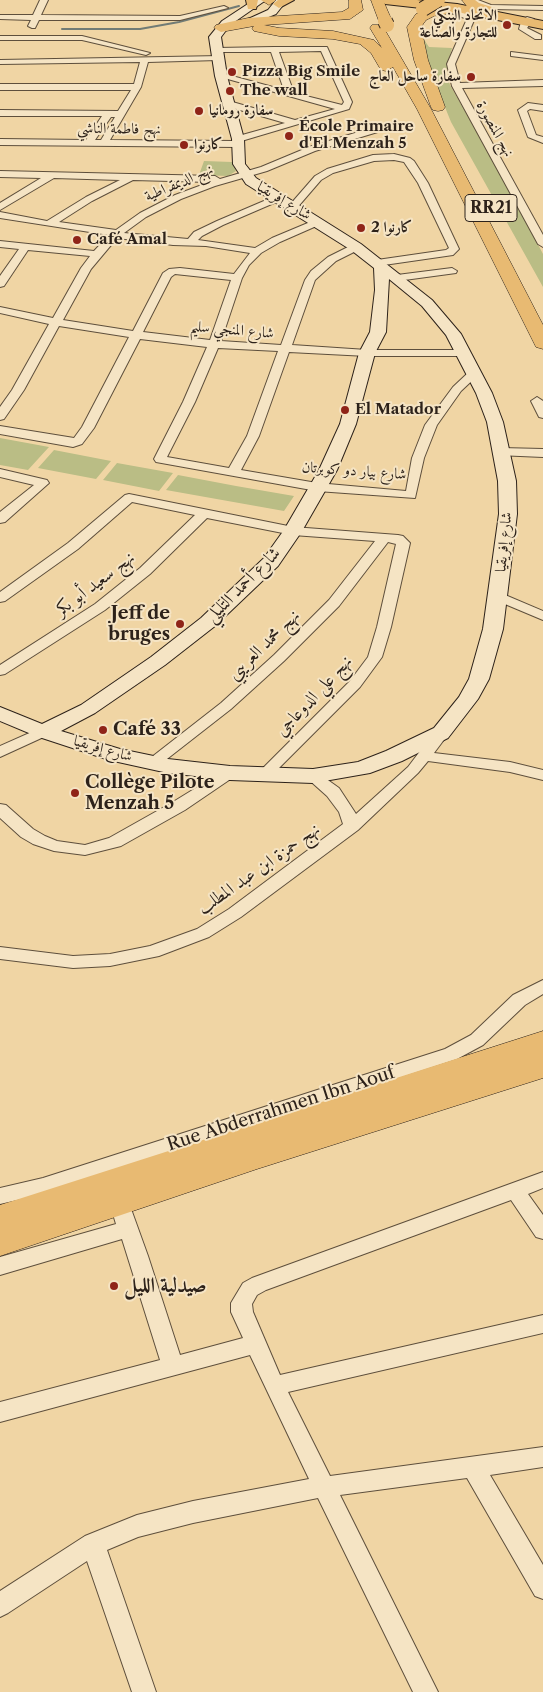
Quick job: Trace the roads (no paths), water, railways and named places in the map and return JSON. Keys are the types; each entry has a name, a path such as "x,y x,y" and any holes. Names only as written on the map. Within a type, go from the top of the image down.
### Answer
{"highway":[{"path":"293,33 344,32 396,22 418,4 438,0"},
{"path":"302,1 294,6 295,12 306,16 324,18 351,14 369,2"},
{"name":"RR21","path":"369,2 379,25 433,112 543,309"},
{"path":"265,7 293,33 333,35 355,38 369,43 377,51 414,107 433,112 414,27 421,17 458,6 474,6 494,10"},
{"path":"223,29 265,7 324,18"},
{"path":"223,29 265,24 341,29 379,25"},
{"name":"RR21","path":"433,112 466,189 543,343"},
{"path":"0,1219 543,1042"},
{"path":"0,1242 123,1215 543,1066"}],"main road":[{"path":"369,2 458,6 528,21"},
{"path":"418,4 494,10 528,21 541,28"}],"street":[{"path":"474,0 478,4 494,10 543,8"},
{"path":"45,4 36,17 32,26 7,26 2,16 36,17 184,18 224,8"},
{"name":"نهج المنصورة","path":"458,6 471,18 451,64 456,86 543,244"},
{"path":"189,7 213,11"},
{"path":"217,51 223,29"},
{"path":"0,38 82,38 141,57"},
{"path":"274,49 290,94"},
{"path":"0,62 141,57 168,58 217,51 324,49 348,102 343,109 221,76"},
{"name":"شارع إفريقيا","path":"0,713 42,732 116,755 153,763 230,773 313,776 362,768 394,756 441,733 468,699 479,679 493,630 508,514 506,481 501,452 492,414 484,393 453,334 441,319 397,285 379,265 356,247 278,198 245,174 239,164 237,142 217,51"},
{"path":"514,54 543,58"},
{"path":"104,143 137,87 141,57"},
{"path":"522,95 543,83"},
{"path":"456,86 522,95 543,108"},
{"path":"0,87 137,87"},
{"path":"522,95 522,112 532,136 543,140"},
{"path":"229,104 295,123"},
{"name":"نهج فاطمة الناشي","path":"0,142 237,142 343,109"},
{"path":"0,113 121,114"},
{"path":"88,143 108,114"},
{"name":"نهج الديمقراطية","path":"0,416 18,390 86,268 116,234 160,205 312,149 378,129"},
{"path":"293,207 318,178 330,171 373,158 394,157 407,160 411,163 423,183 454,249 449,253 379,265"},
{"path":"0,174 227,179"},
{"path":"0,207 51,176"},
{"path":"49,224 89,199 134,177"},
{"path":"190,243 198,234 278,198"},
{"path":"0,215 116,234 257,251"},
{"path":"160,459 189,402 214,344 237,278 245,264 257,251 284,236 318,222"},
{"path":"0,244 97,254"},
{"path":"0,284 25,247"},
{"path":"233,472 253,436 310,280 315,273 332,259 356,247"},
{"path":"397,285 452,270"},
{"path":"0,430 72,443 83,436 138,335 166,275 173,271 237,278"},
{"name":"شارع أحمد التليلي","path":"0,752 88,709 130,682 183,643 270,562 293,531 328,470 348,424 367,353 378,332 397,285"},
{"name":"شارع المنجي سليم","path":"0,310 56,322 138,335 214,344 367,353 463,353"},
{"name":"شارع بيار دو كوبرتان","path":"160,459 317,487 411,495 418,458 431,425 457,389 474,373"},
{"path":"537,401 543,414"},
{"path":"501,452 543,453"},
{"path":"0,473 43,483 0,519"},
{"path":"0,598 73,546 129,498 293,531"},
{"name":"نهج سعيد أبو بكر","path":"0,671 100,607 145,571 203,514"},
{"name":"نهج علي الدوعاجي","path":"265,774 355,684 375,657 384,627 403,543 398,538 293,531"},
{"name":"نهج محمد العريبي","path":"153,763 226,706 279,658 334,602 365,566 384,538"},
{"path":"498,596 543,616"},
{"name":"نهج حمزة ابن عبد المطلب","path":"0,953 44,960 82,962 131,957 178,944 203,933 235,913 352,826 413,770 441,733"},
{"path":"423,756 510,768 543,775"},
{"path":"0,809 27,833 39,840 54,846 86,850 115,842 178,806 230,773"},
{"path":"313,776 333,792 347,811 352,826"},
{"name":"Rue Abderrahmen Ibn Aouf","path":"0,1196 43,1186 451,1054 476,1040 518,1000 543,986"},
{"path":"426,1692 274,1386 242,1312 241,1303 250,1289 259,1284 543,1180"},
{"path":"515,1190 543,1231"},
{"path":"0,1266 123,1215 173,1366"},
{"path":"274,1386 543,1324"},
{"path":"0,1412 256,1344"},
{"path":"0,1606 34,1581 92,1544 137,1526 193,1512 323,1487 543,1457"},
{"path":"473,1468 543,1588"},
{"path":"92,1544 144,1692"}],"waterway":[{"path":"62,29 140,29 179,22 239,6"}],"place":[{"name":"الاتحاد البنكي للتجارة والصناعة","path":"507,25"},
{"name":"Pizza Big Smile","path":"232,72"},
{"name":"سفارة ساحل العاج","path":"471,77"},
{"name":"The wall","path":"230,91"},
{"name":"سفارة رومانيا","path":"199,111"},
{"name":"École Primaire d'El Menzah 5","path":"289,136"},
{"name":"كارنوا","path":"184,145"},
{"name":"كارنوا 2","path":"361,228"},
{"name":"Café Amal","path":"77,240"},
{"name":"El Matador","path":"345,410"},
{"name":"Jeff de bruges","path":"180,624"},
{"name":"Café 33","path":"103,730"},
{"name":"Collège Pilote Menzah 5","path":"75,793"},
{"name":"صيدلية الليل","path":"114,1286"}]}
